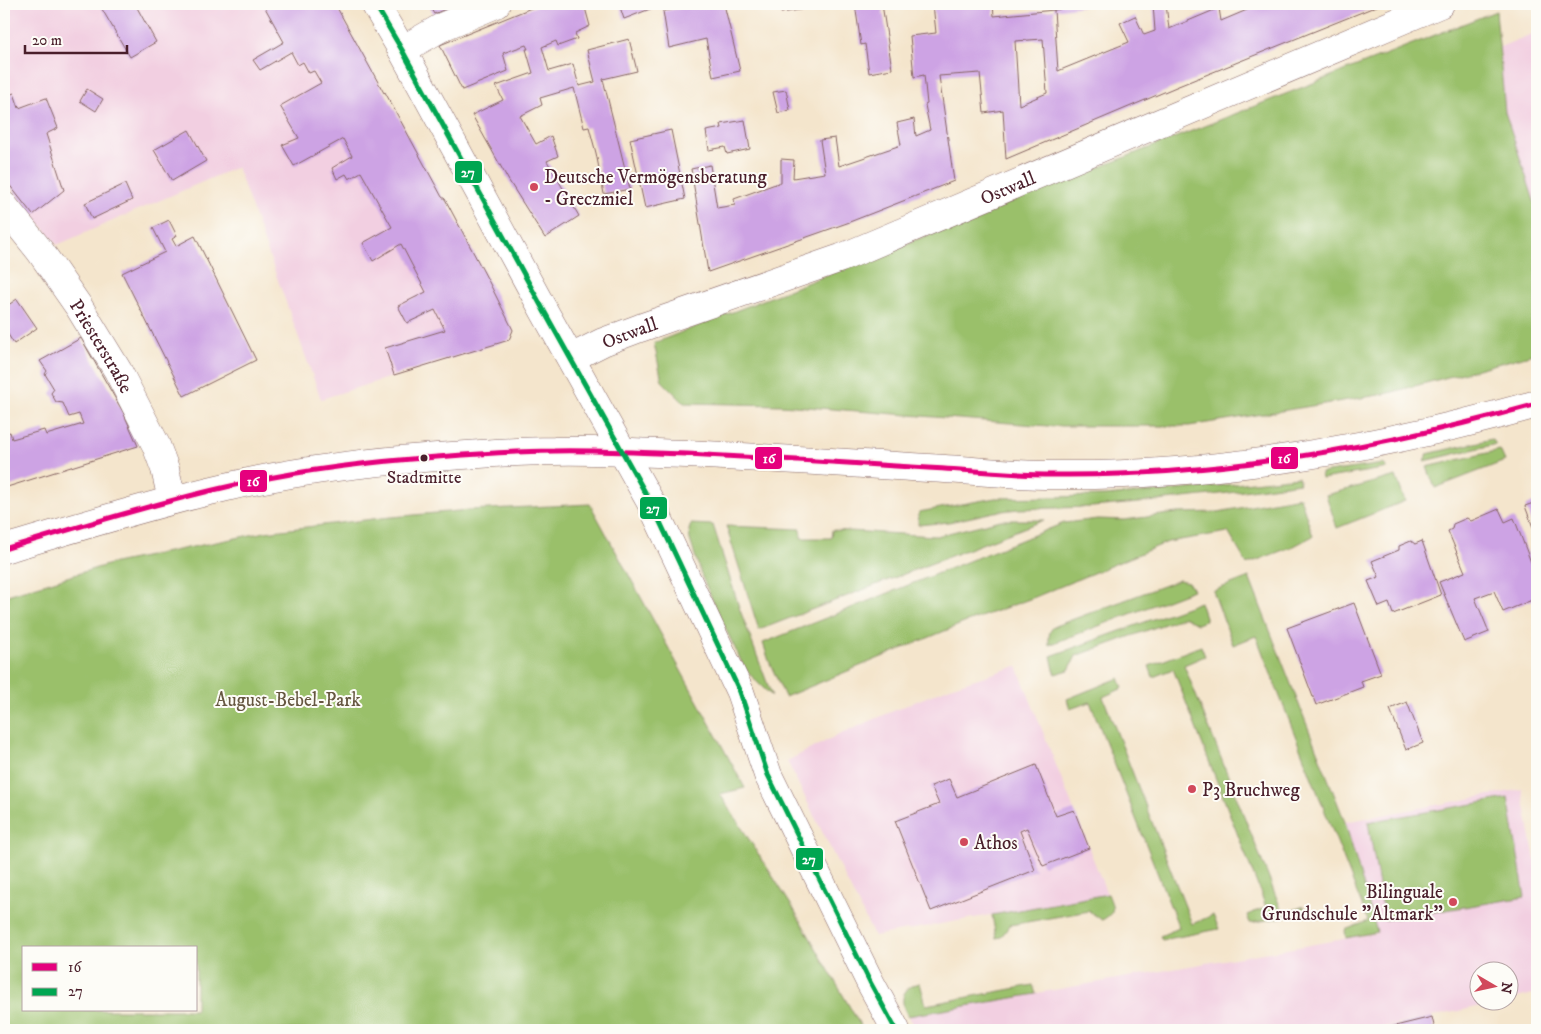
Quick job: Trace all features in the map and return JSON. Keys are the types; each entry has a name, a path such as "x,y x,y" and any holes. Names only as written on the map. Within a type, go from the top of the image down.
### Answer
{"street":[{"path":"375,4 651,503 740,692 768,775 870,982 896,1030"},
{"path":"402,50 444,26 496,4"},
{"name":"Ostwall","path":"571,358 603,342 640,328 840,258 1440,4"},
{"name":"Priesterstraße","path":"4,206 40,251 79,307 118,372 156,445 165,470 172,500"},
{"path":"4,548 223,487 266,478 364,463 514,452 622,451 1049,475 1110,474 1204,468 1327,452 1408,436 1537,404"}],"shaded area":[{"path":"4,4 335,4 489,282 513,330 509,340 321,399 237,167 57,245 4,178"},
{"path":"1537,32 1537,210 1505,112 1500,47"},
{"path":"1017,666 1107,894 874,936 787,761 836,736 953,686"},
{"name":"Bilinguale Grundschule \"Altmark\"","path":"1522,789 1537,871 1537,993 1518,998 1518,962 1468,962 1468,1009 1371,1030 916,1030 908,1016 1377,933 1345,822"}],"green space":[{"path":"1496,11 1505,112 1537,210 1537,353 1385,394 1189,426 1048,426 781,405 684,403 662,381 654,343"},
{"path":"1492,439 1496,444 1425,461 1427,454"},
{"path":"1500,450 1505,461 1435,488 1427,467"},
{"path":"1383,464 1388,468 1322,479 1321,473"},
{"path":"1396,476 1405,501 1337,528 1326,495"},
{"path":"1298,477 1300,483 1229,493 1092,507 1018,509 949,522 918,525 919,512 995,498 1105,496"},
{"path":"1300,497 1313,536 1294,546 1247,564 1228,532 1168,542 785,697 763,643 1064,523 1098,519 1124,520 1177,513 1218,512"},
{"name":"August-Bebel-Park","path":"590,504 745,788 720,794 793,908 863,1030 4,1030 4,596 110,564 265,532 469,510"},
{"path":"1001,520 1044,520 759,630 726,526 801,529 801,538 831,538 832,530 936,536"},
{"path":"691,524 713,525 740,610 772,696 745,669 728,634 702,577 690,540 689,530"},
{"path":"1249,577 1345,822 1377,932 1346,938 1345,930 1368,921 1256,636 1233,645 1213,591"},
{"path":"1179,580 1188,582 1193,590 1049,645 1050,632 1055,626"},
{"path":"1200,602 1206,620 1197,624 1184,617 1076,656 1069,670 1055,674 1051,656"},
{"path":"1201,646 1205,656 1184,665 1283,914 1304,906 1305,913 1250,923 1247,915 1266,907 1173,669 1153,677 1149,666"},
{"path":"1119,678 1123,688 1103,697 1192,924 1213,915 1219,929 1162,940 1160,936 1179,928 1090,702 1070,709 1067,699"},
{"path":"1508,798 1525,897 1385,920 1368,822"},
{"path":"1108,894 1112,912 1102,920 1089,911 1010,925 1001,937 996,938 992,915"},
{"path":"920,983 926,1005 1033,985 1036,994 908,1016 903,1006 905,992"}],"building":[{"path":"99,4 135,4 156,42 130,57"},
{"path":"263,4 335,4 442,197 445,199 489,282 513,330 509,340 394,375 385,348 445,330 435,310 407,323 398,306 426,292 401,244 373,261 363,243 392,227 361,172 349,179 346,174 337,179 332,168 352,156 343,139 294,166 282,145 299,138 280,106 321,83 314,71 309,73 303,62 298,65 291,52 260,70 253,60 284,42"},
{"path":"428,4 457,4 434,14"},
{"path":"541,4 584,4 590,26 575,33 577,39 558,46 556,41 542,47 549,71 573,64 579,86 595,82 587,50 629,39 637,71 603,79 630,189 604,194 589,127 584,128 574,88 540,98 542,105 520,116 536,144 551,136 558,156 547,161 579,216 545,238 509,181 472,115 503,100 496,86 533,73 526,45 503,53 508,71 462,90 440,45"},
{"path":"619,4 663,4 624,19"},
{"path":"681,4 724,4 740,71 713,77 706,39 669,48 663,11 682,8"},
{"path":"780,4 810,4 811,8 781,13"},
{"path":"855,4 882,4 892,69 869,73 865,44 861,45"},
{"path":"933,4 993,4 994,16 1054,10 1058,71 1129,42 1120,23 1135,16 1144,35 1155,31 1153,4 1166,4 1169,29 1219,8 1221,21 1261,4 1382,4 1176,87 1006,159 1003,110 984,113 980,73 939,76 954,181 847,223 708,272 691,169 710,165 717,208 735,205 734,199 781,182 781,159 794,160 793,178 825,173 820,140 835,138 839,166 901,145 897,123 914,119 916,136 930,130 925,105 927,104 924,75 914,77 910,36 936,33","holes":["1043,39 1047,93 1019,105 1015,41"]},
{"path":"1054,4 1090,5 1054,10"},
{"path":"87,89 103,99 96,111 80,101"},
{"path":"786,90 790,110 778,113 773,92"},
{"path":"14,93 19,108 46,98 58,128 46,134 64,190 33,215 4,178 4,97"},
{"path":"745,120 750,149 727,154 725,147 709,150 706,131 722,128 721,124"},
{"path":"189,130 206,161 172,181 154,150"},
{"path":"671,130 685,199 645,208 630,139"},
{"path":"125,184 132,200 92,219 85,203"},
{"path":"169,220 177,236 172,239 176,246 195,236 256,360 184,396 122,273 165,252 153,228"},
{"path":"17,299 37,328 14,344 4,328 4,308"},
{"path":"81,338 123,412 138,446 4,488 4,434 10,432 12,439 44,430 46,435 83,424 79,414 69,417 63,403 56,402 51,393 54,389 45,374 47,371 40,361"},
{"path":"1537,495 1537,528 1534,530 1525,506 1536,502 1534,496"},
{"path":"1499,509 1505,522 1514,518 1537,578 1537,598 1503,612 1494,591 1475,598 1489,632 1464,642 1439,582 1465,572 1448,531 1452,529 1453,524 1467,518 1471,521"},
{"path":"1411,541 1415,544 1422,541 1441,595 1393,614 1389,603 1379,607 1368,581 1379,577 1372,561 1399,550 1399,546"},
{"path":"1354,603 1381,674 1361,681 1363,687 1316,705 1287,628"},
{"path":"1407,702 1423,743 1406,750 1390,709"},
{"name":"Athos","path":"1036,765 1056,816 1074,810 1089,848 1043,866 1027,828 1020,831 1035,870 931,911 895,821 939,804 931,786 949,779 957,797"},
{"path":"1432,1017 1435,1030 1379,1030"}],"transit line":[{"name":"27","path":"375,4 651,503 740,692 768,775 870,982 896,1030"},
{"name":"16","path":"4,549 139,509 222,488 302,472 383,462 510,452 588,451 687,454 1022,474 1114,474 1175,471 1297,457 1358,446 1478,420 1537,404"}],"place":[{"name":"Deutsche Vermögensberatung - Greczmiel","path":"534,187"},
{"name":"Stadtmitte","path":"424,458"},
{"name":"P3 Bruchweg","path":"1192,789"},
{"name":"Athos","path":"964,842"},
{"name":"Bilinguale Grundschule \"Altmark\"","path":"1453,902"}]}
